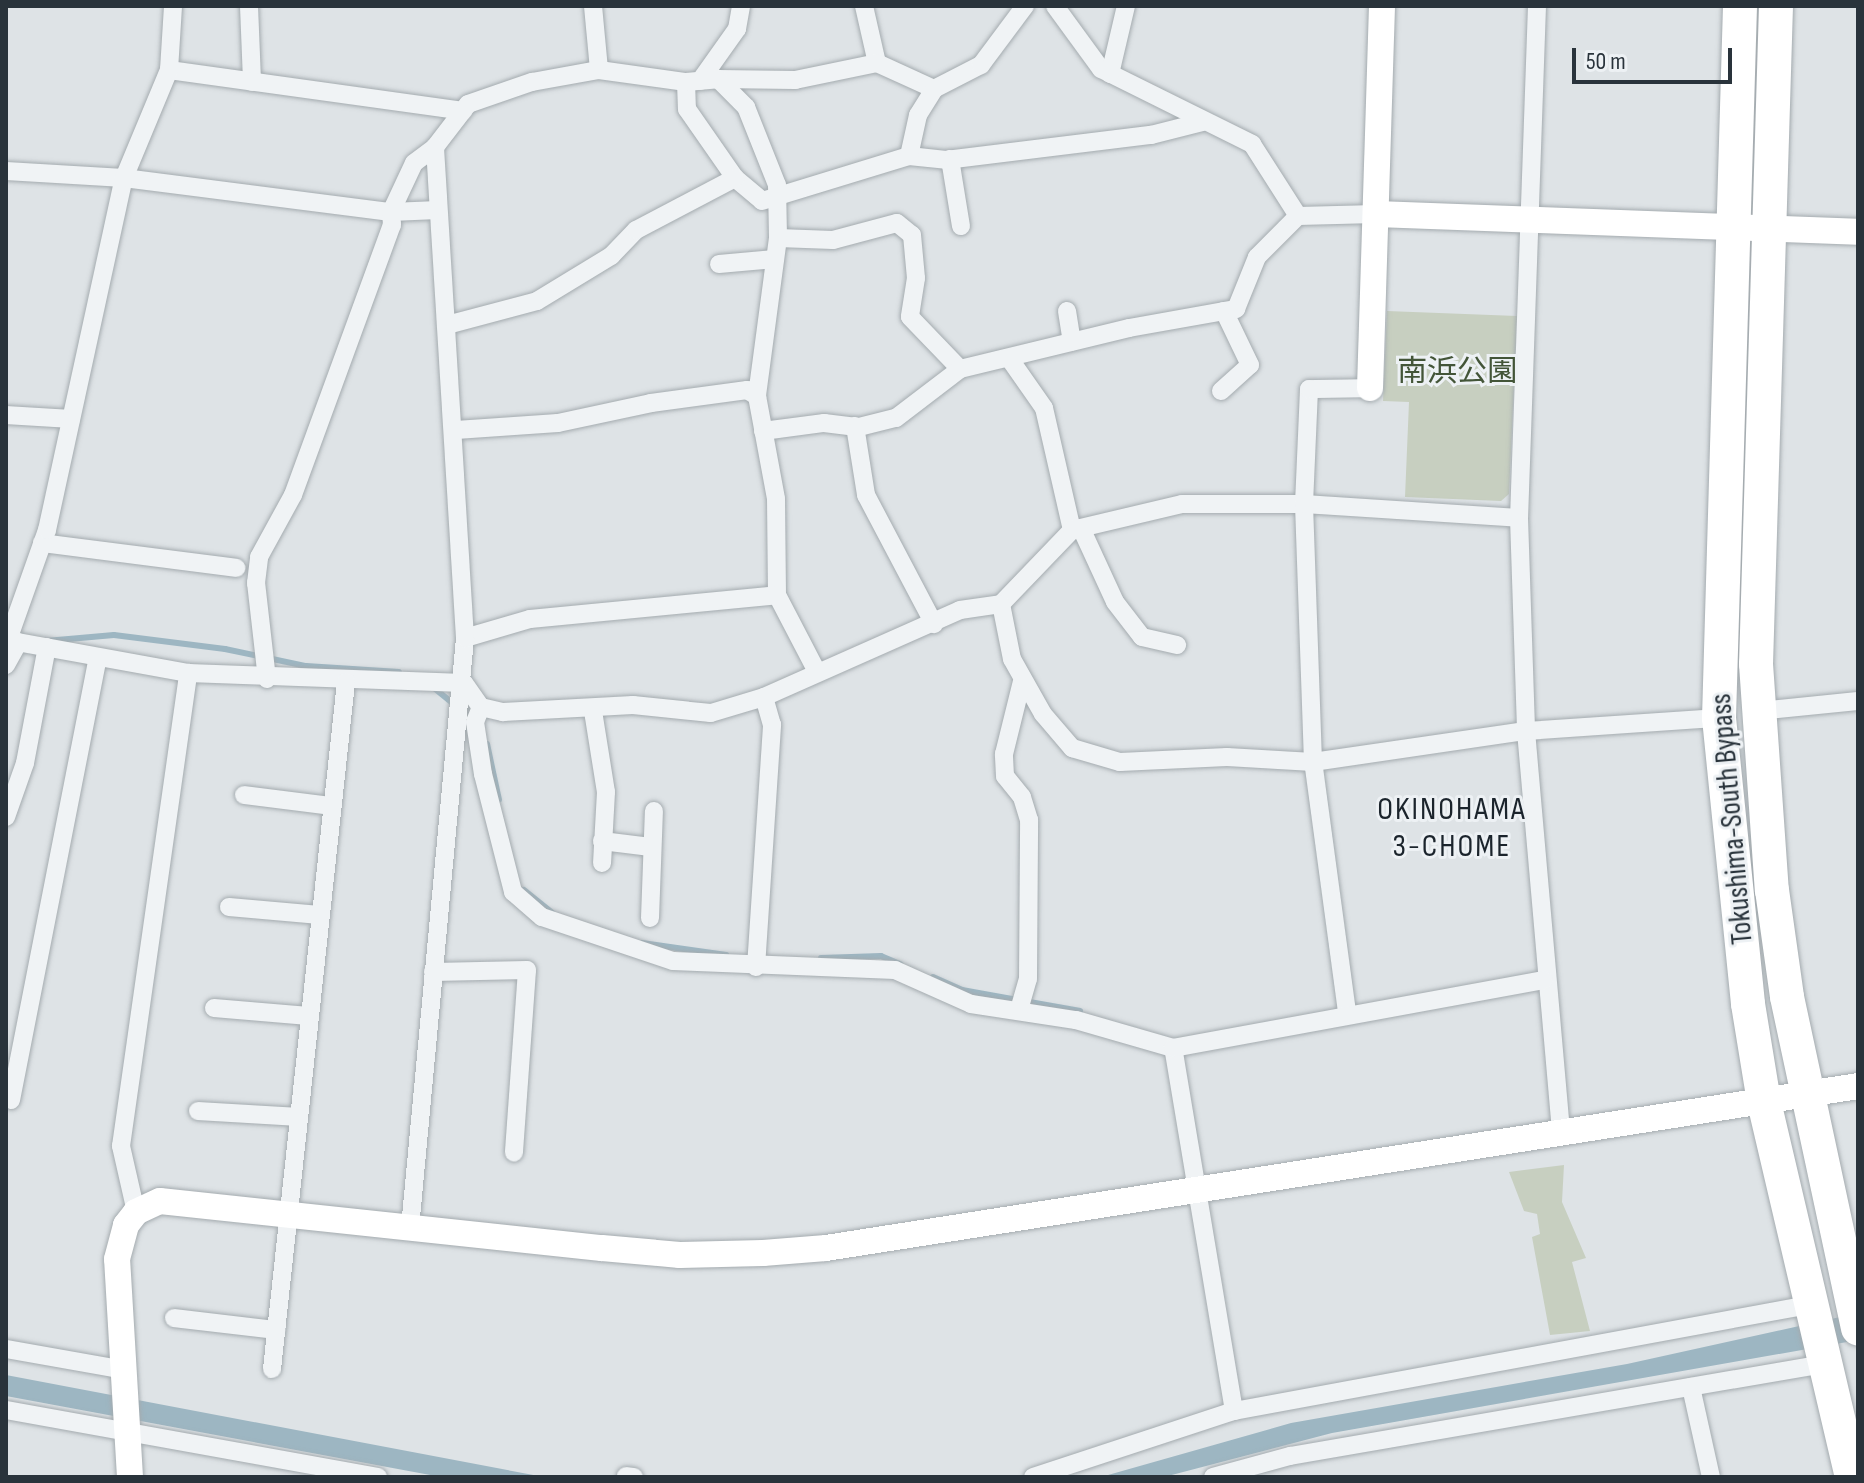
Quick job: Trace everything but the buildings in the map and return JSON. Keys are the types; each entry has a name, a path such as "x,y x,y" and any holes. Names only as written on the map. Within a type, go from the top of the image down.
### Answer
{"highway":[{"name":"Tokushima-South Bypass","path":"1740,6 1719,718 1748,1004 1764,1102 1810,1310 1852,1477"},
{"name":"Tokushima-South Bypass","path":"1776,6 1756,664 1772,890 1807,1093 1855,1306"}],"street":[{"path":"6,665 42,543 124,178 169,70 173,6"},
{"path":"249,6 252,82"},
{"path":"593,6 599,70"},
{"path":"741,6 737,29 701,81 687,109 735,178 762,201 909,156 950,159 1151,135 1202,122"},
{"path":"864,6 877,63"},
{"path":"909,156 918,115 934,89 981,65 1025,6"},
{"path":"1055,6 1110,74 1252,144 1298,216"},
{"path":"1110,74 1126,6"},
{"path":"1347,1012 1313,762 1304,504 1309,389 1370,388 1382,6"},
{"path":"1537,6 1519,518 1526,731 1544,980 1561,1133"},
{"path":"267,679 256,583 259,557 293,495 392,225 391,212 414,163 435,147 468,104 532,82 599,70 701,81 795,80 877,63 934,89"},
{"path":"169,70 463,111"},
{"path":"701,81 746,107 778,196 778,238 757,396 776,499 777,595 816,670"},
{"path":"410,1228 464,683 465,638 456,430 435,147"},
{"path":"950,159 961,226"},
{"path":"6,171 124,178 391,212 438,210"},
{"path":"447,325 537,301 611,256 636,230 735,178"},
{"path":"763,431 824,423 855,426 896,418 960,369 1072,342 1236,309 1257,257 1298,216 1376,214 1528,218 1858,232"},
{"path":"778,238 833,240 897,223 912,235 916,278 910,317 960,369"},
{"path":"719,264 775,259"},
{"path":"1067,311 1072,342"},
{"path":"1221,391 1250,365 1224,311"},
{"path":"1009,358 1044,408 1076,529 1115,602 1142,637 1177,645"},
{"path":"456,430 558,423 651,403 747,390 757,396"},
{"path":"6,415 71,419"},
{"path":"855,426 866,495 934,624"},
{"path":"464,683 481,707 503,712 567,707 593,711 633,705 711,713 764,697 816,670 934,624 960,610 1001,604 1076,529 1182,504 1304,504 1519,518"},
{"path":"892,544 910,537"},
{"path":"42,543 236,568"},
{"path":"465,638 530,619 777,595"},
{"path":"1001,604 1022,681 1072,748 1108,758 1313,762 1526,731 1719,718"},
{"path":"11,640 188,673 346,682 464,683"},
{"path":"6,817 25,763 47,647"},
{"path":"11,1100 98,657"},
{"path":"136,1212 121,1146 188,673"},
{"path":"1019,1010 1028,979 1029,820 1022,797 1005,776 1004,754 1022,681"},
{"path":"272,1369 346,682"},
{"path":"756,967 772,725 764,697"},
{"path":"1759,711 1858,701"},
{"path":"481,707 475,722 483,774 513,892 542,917 673,961 756,967 872,966 947,990 971,1004 1076,1020 1173,1048 1347,1012 1544,980"},
{"path":"593,711 606,792 602,863"},
{"path":"244,795 331,806"},
{"path":"650,918 654,811"},
{"path":"602,841 651,847"},
{"path":"229,907 320,915"},
{"path":"433,972 527,970 514,1153"},
{"path":"214,1008 309,1016"},
{"path":"1173,1048 1194,1189 1234,1411"},
{"path":"130,1477 130,1432 117,1259 119,1242 136,1212 160,1201 680,1255 763,1253 826,1248 1858,1086"},
{"path":"198,1111 299,1117"},
{"path":"1033,1477 1093,1468 1234,1411 1810,1310"},
{"path":"174,1318 276,1330"},
{"path":"6,1349 125,1370"},
{"path":"1213,1477 1290,1456 1691,1387 1822,1356"},
{"path":"1691,1387 1711,1477"},
{"path":"6,1410 314,1470 378,1477"},
{"path":"626,1476 634,1477"}],"green space":[{"name":"南浜公園","path":"1387,311 1517,316 1509,494 1501,501 1405,497 1409,402 1383,401"},
{"path":"1564,1165 1562,1202 1586,1258 1572,1262 1590,1331 1550,1335 1532,1237 1540,1234 1537,1214 1524,1211 1509,1172"}],"water":[{"path":"1858,1313 1858,1340 1332,1433 1164,1477 1101,1477 1291,1423 1627,1364"},
{"path":"6,1375 544,1477 441,1477 6,1396"}],"waterway":[{"path":"46,641 114,635 225,649 306,666 399,672"},
{"path":"434,688 454,704"},
{"path":"487,744 499,800"},
{"path":"524,890 552,913"},
{"path":"642,943 726,955"},
{"path":"821,958 881,956 900,964"},
{"path":"933,977 962,990 1080,1011"}],"district":[{"name":"OKINOHAMA 3-CHOME","path":"1452,830"}]}
